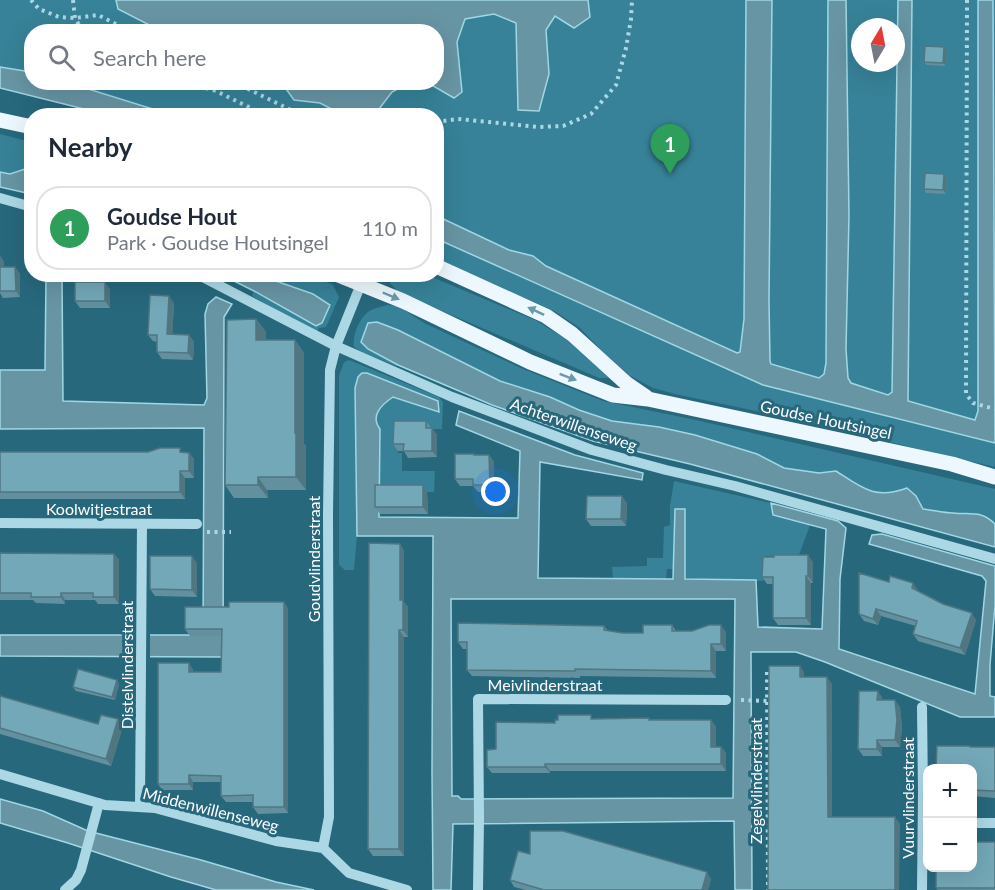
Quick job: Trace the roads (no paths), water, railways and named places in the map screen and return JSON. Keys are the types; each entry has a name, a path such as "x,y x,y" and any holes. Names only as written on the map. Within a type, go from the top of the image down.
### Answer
{"main road":[{"path":"0,120 24,125"},
{"name":"Goudse Houtsingel","path":"444,270 546,316 572,334 627,384 648,399"},
{"name":"Goudse Houtsingel","path":"369,282 530,362 613,395 648,399 952,464 995,477"}],"street":[{"path":"0,198 24,205"},
{"name":"Achterwillenseweg","path":"212,282 336,346 452,397 592,450 735,486 995,559"},
{"name":"Goudvlinderstraat","path":"323,848 329,817 327,515 330,370 336,346 362,282"},
{"name":"Koolwitjestraat","path":"0,523 142,524 197,528"},
{"name":"Distelvlinderstraat","path":"140,806 142,524"},
{"name":"Meivlinderstraat","path":"478,890 478,699 726,700"},
{"name":"Vuurvlinderstraat","path":"922,707 925,818"},
{"name":"Middenwillenseweg","path":"0,774 105,805 155,808 276,841 323,848"},
{"path":"65,890 76,880 81,870 99,803"},
{"path":"977,823 995,823"},
{"path":"323,848 349,873 407,890"},
{"name":"Vuurvlinderstraat","path":"922,890 923,868"}],"place":[{"name":"Goudse Hout","path":"670,174"}]}
